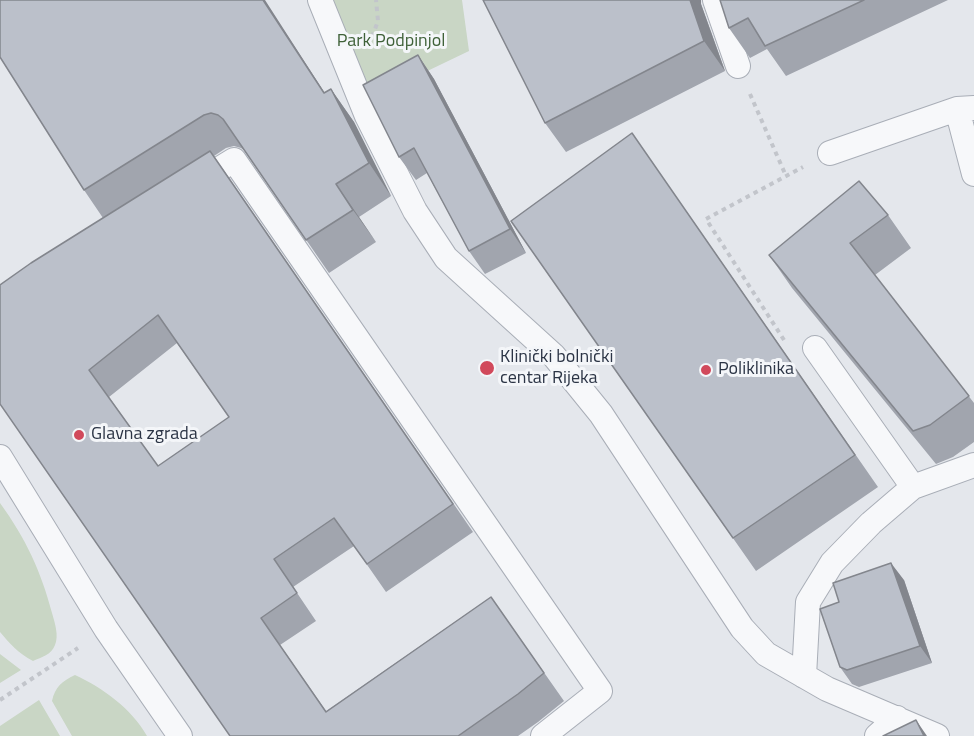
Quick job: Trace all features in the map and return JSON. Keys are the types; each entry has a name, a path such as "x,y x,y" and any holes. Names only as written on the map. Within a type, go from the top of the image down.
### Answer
{"lane":[{"path":"320,0 367,116 415,211 446,258 554,356 601,414 742,628 766,654 827,689 937,736"},
{"path":"715,0 738,66"},
{"path":"830,153 965,108 974,174"},
{"path":"176,196 234,160 600,691 543,736"},
{"path":"815,348 913,487"},
{"path":"0,458 106,629 180,736"},
{"path":"804,676 808,602 832,563 871,523 913,487 974,465"},
{"path":"877,736 897,718"}],"path":[{"path":"738,66 786,176"},
{"path":"815,348 786,343 706,219 830,153"},
{"path":"0,700 106,629"}],"green space":[{"name":"Park Podpinjol","path":"329,0 462,0 469,51 369,99"},
{"path":"0,503 18,529 32,556 48,598 55,625 57,638 53,648 46,655 33,661 15,648 0,632"},
{"path":"0,654 21,670 0,683"},
{"path":"75,675 116,700 133,716 147,736 72,736 52,701 60,685"},
{"path":"39,700 60,736 0,736 0,726"}],"building":[{"path":"0,0 263,0 324,93 331,89 369,163 336,184 353,210 306,240 223,119 211,113 204,115 84,190 0,57"},
{"path":"483,0 690,0 704,41 545,123"},
{"path":"720,0 864,0 765,46 748,18 729,28"},
{"path":"418,55 510,229 469,251 414,148 399,157 363,85"},
{"name":"Poliklinika","path":"632,133 855,455 733,538 511,221"},
{"path":"210,151 453,504 367,564 334,518 274,559 297,593 261,618 326,712 491,597 544,673 458,736 230,736 0,404 0,285 31,263","holes":["158,315 229,417 158,466 89,370"]},
{"path":"859,181 888,215 850,243 969,396 930,425 913,431 769,255"},
{"path":"891,563 920,646 847,670 840,667 820,609 839,602 833,583"},
{"path":"916,720 924,736 883,736"}],"place":[{"name":"Klinički bolnički centar Rijeka","path":"487,368"},
{"name":"Poliklinika","path":"706,370"},
{"name":"Glavna zgrada","path":"79,435"}]}
